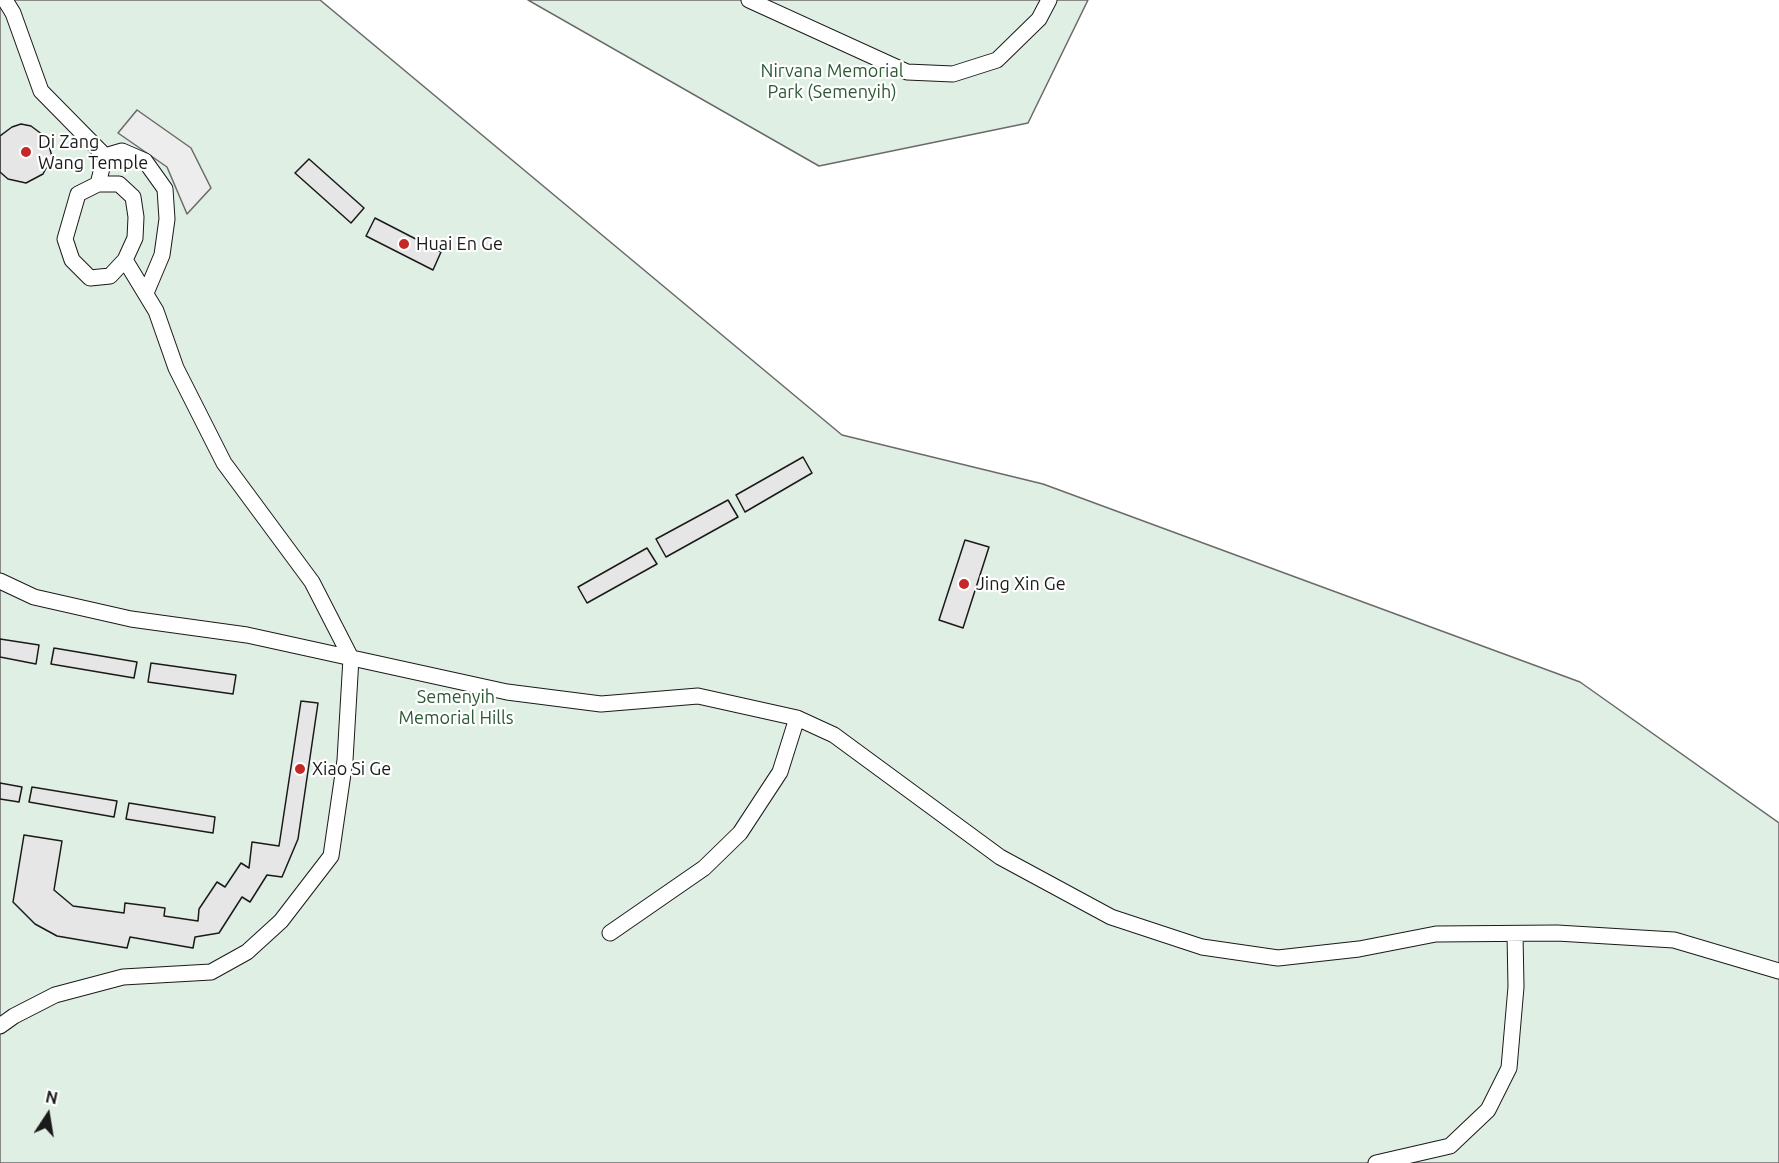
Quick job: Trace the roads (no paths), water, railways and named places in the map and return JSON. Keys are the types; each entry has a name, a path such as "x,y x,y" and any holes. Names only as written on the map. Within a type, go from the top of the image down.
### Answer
{"lane":[{"path":"5,0 13,13 41,91 105,156"},
{"path":"749,0 907,72 953,74 997,60 1039,19 1049,0"},
{"path":"105,156 122,151 145,161 165,189 167,219 162,255 146,292"},
{"path":"98,184 105,156"},
{"path":"98,184 119,184 133,197 136,217 135,238 126,260 110,276 90,278 72,260 65,240 68,222 78,194 98,184"},
{"path":"0,1026 14,1016 55,995 123,977 211,972 246,952 281,921 331,856 345,760 351,658 312,582 224,463 176,368 156,312 126,260"},
{"path":"0,581 34,597 131,620 247,635 507,692 601,704 698,696 797,718 834,735 1000,857 1111,917 1202,947 1278,958 1359,949 1436,934 1557,933 1674,940 1779,971"},
{"path":"610,933 704,868 740,833 780,772 797,718"},
{"path":"1376,1163 1450,1146 1488,1110 1509,1068 1516,987 1515,934"}],"place":[{"name":"Di Zang Wang Temple","path":"26,152"},
{"name":"Huai En Ge","path":"404,244"},
{"name":"Jing Xin Ge","path":"964,584"},
{"name":"Xiao Si Ge","path":"300,769"}],"park label":[{"name":"Nirvana Memorial Park (Semenyih)","path":"832,82"},
{"name":"Semenyih Memorial Hills","path":"456,707"}]}
